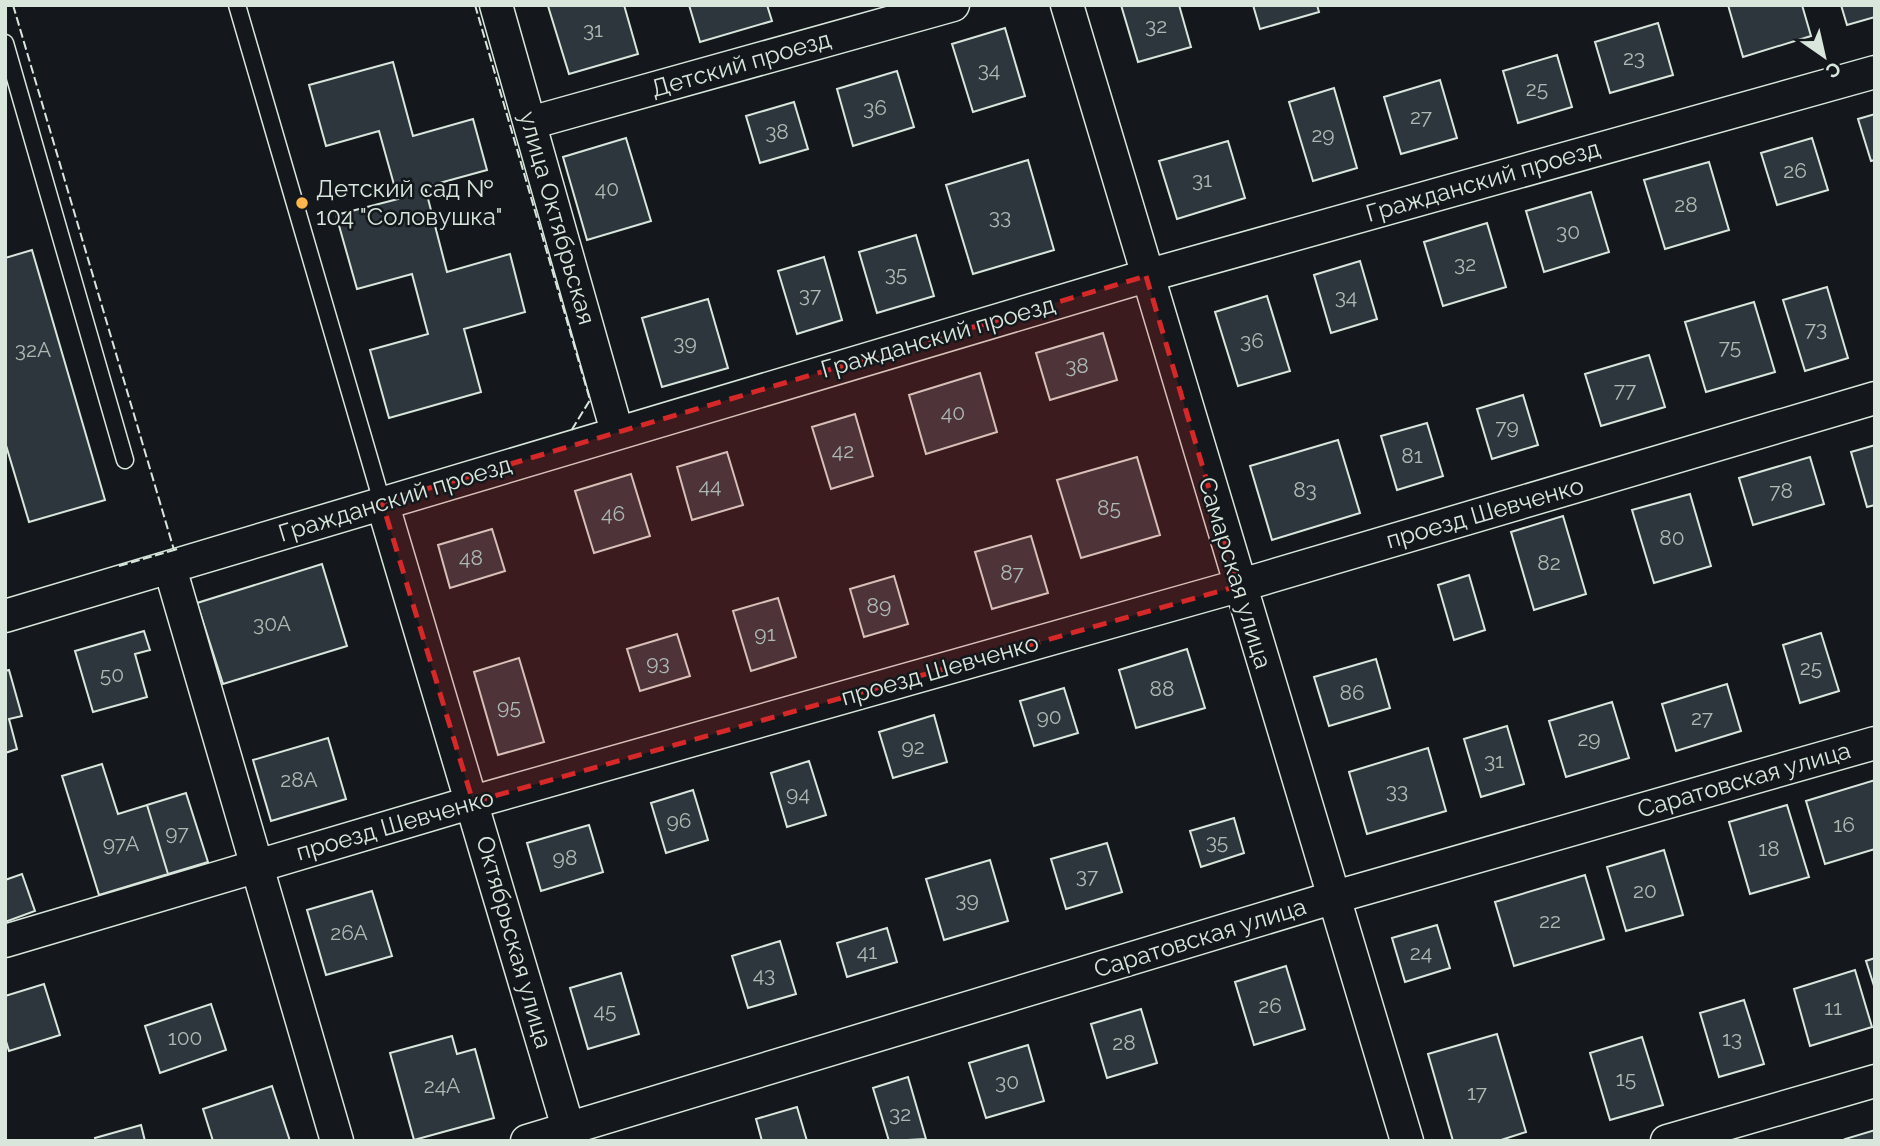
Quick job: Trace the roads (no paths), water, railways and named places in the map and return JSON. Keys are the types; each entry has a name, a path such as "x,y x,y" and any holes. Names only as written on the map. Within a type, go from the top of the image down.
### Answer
{"street":[{"name":"улица Октябрьская","path":"496,5 617,432"},
{"name":"Детский проезд","path":"530,123 953,5"},
{"name":"Самарская улица","path":"1067,5 1238,586 1335,897 1407,1141"},
{"name":"Гражданский проезд","path":"5,616 1146,275 1875,72"},
{"name":"проезд Шевченко","path":"5,941 473,802 1238,586 1875,398"},
{"name":"Октябрьская улица","path":"382,502 570,1135"},
{"path":"170,568 337,1141"},
{"name":"Саратовская улица","path":"527,1141 570,1135 1335,897 1875,743"},
{"path":"1667,1141 1875,1081"}],"lane":[{"path":"237,5 382,502"},
{"path":"5,43 125,460"}],"place":[{"name":"Детский сад № 104 \"Соловушка\"","path":"302,203"}]}
